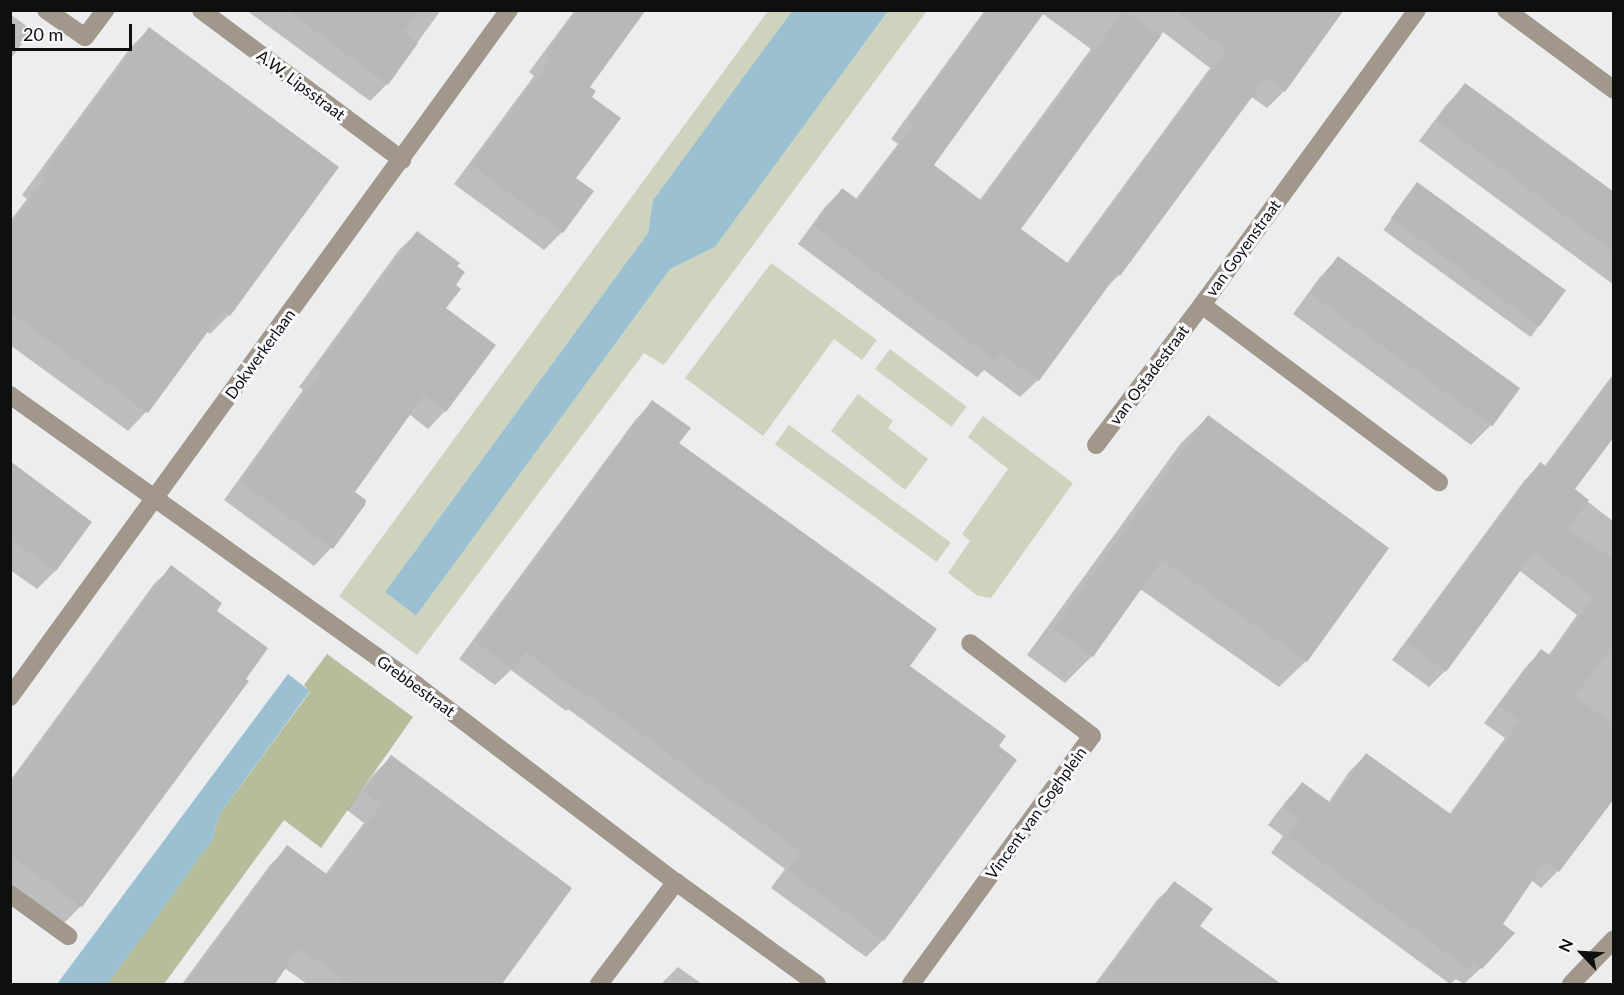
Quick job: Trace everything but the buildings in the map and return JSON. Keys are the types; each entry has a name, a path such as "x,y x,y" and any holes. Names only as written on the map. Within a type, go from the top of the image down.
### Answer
{"street":[{"path":"46,10 85,38 105,10"},
{"name":"A.W. Lipsstraat","path":"201,10 402,160"},
{"name":"Dokwerkerlaan","path":"10,697 510,10"},
{"name":"van Goyenstraat","path":"1417,10 1202,305 1439,482"},
{"path":"1506,10 1614,90"},
{"name":"van Ostadestraat","path":"1096,445 1202,305"},
{"name":"Grebbestraat","path":"10,396 417,685 676,882 817,984"},
{"name":"Vincent van Goghplein","path":"911,984 1092,736 970,643"},
{"path":"599,984 676,882"},
{"path":"10,894 68,936"},
{"path":"1570,984 1614,939"}],"green space":[{"path":"768,11 793,11 653,200 648,233 385,592 416,616 670,269 715,247 888,11 927,11 664,365 644,353 417,655 339,596"},
{"path":"771,263 877,340 862,360 834,339 763,436 685,378"},
{"path":"890,349 967,407 952,427 875,369"},
{"path":"858,394 893,421 888,428 928,459 905,490 831,431"},
{"path":"983,416 1073,483 991,598 978,596 948,573 970,541 962,534 1008,469 968,437"},
{"path":"789,425 951,543 937,562 775,444"},
{"path":"327,654 413,717 321,848 284,820 164,984 107,984 212,840 219,815 310,692 304,685"}],"water":[{"path":"793,10 888,11 715,247 670,269 416,616 385,592 648,233 653,200"},
{"path":"288,674 310,691 219,815 212,840 107,984 57,984"}]}
